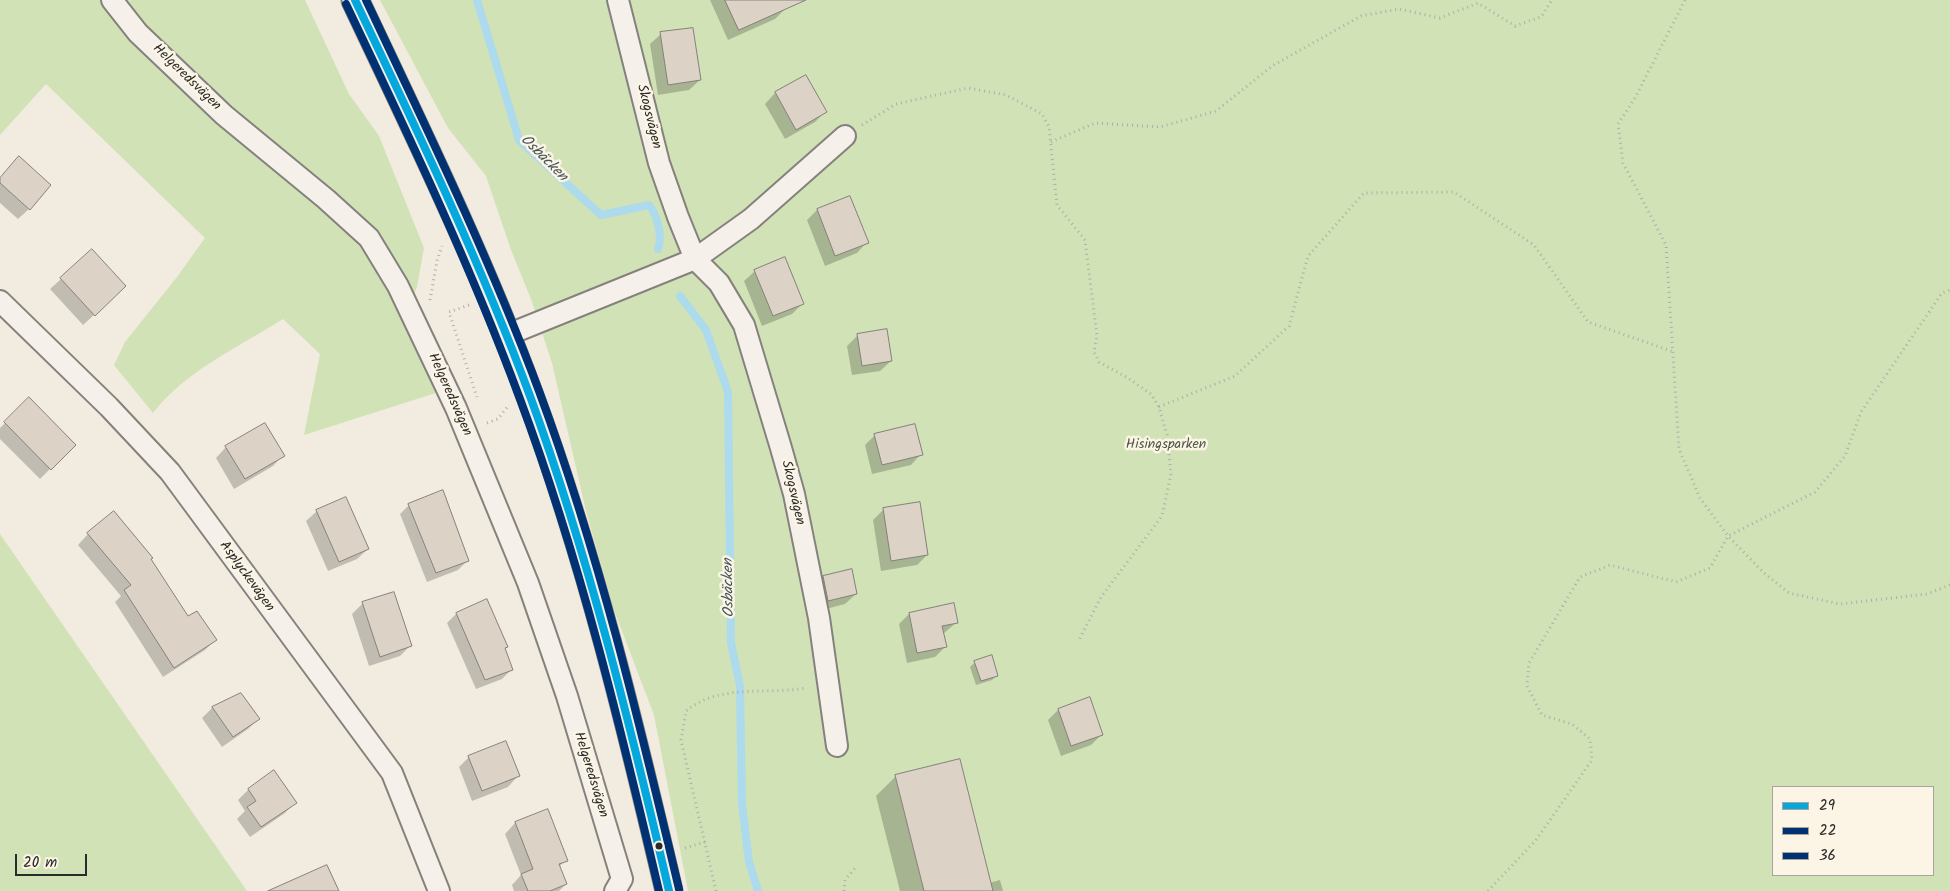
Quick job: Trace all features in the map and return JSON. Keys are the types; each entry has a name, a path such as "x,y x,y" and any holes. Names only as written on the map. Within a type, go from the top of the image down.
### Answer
{"street":[{"name":"Helgeredsvägen","path":"112,0 138,33 224,115 369,238 398,286 456,408 528,583 567,696 622,879 615,891"},
{"path":"355,0 507,335 579,541 605,627 669,891"},
{"name":"Skogsvägen","path":"618,0 659,163 695,259 719,283 744,325 794,494 819,618 837,746"},
{"path":"507,335 695,259 751,219 845,136"},
{"name":"Asplyckevägen","path":"0,300 109,407 170,472 392,773 439,891"}],"path":[{"path":"1050,142 1095,123 1160,127 1216,111 1272,66 1361,16 1400,9 1440,18 1478,2 1515,26 1541,17 1552,0"},
{"path":"1685,0 1635,98 1618,124 1623,163 1666,245 1680,449 1700,498 1728,536 1764,573 1789,593 1840,604 1927,594 1950,585"},
{"path":"845,136 896,104 968,88 1006,95 1042,114 1049,127 1057,204 1085,240 1097,336 1094,352 1099,362 1128,378 1151,394 1159,406 1167,435 1171,474 1162,516 1101,597 1079,640"},
{"path":"1159,406 1235,376 1289,326 1308,256 1364,193 1454,192 1534,245 1588,322 1674,352"},
{"path":"438,238 446,254"},
{"path":"424,341 437,261 442,246"},
{"path":"1488,891 1536,840 1592,760 1590,739 1572,724 1542,715 1527,686 1529,663 1580,577 1610,565 1676,582 1710,568 1728,536 1815,492 1845,456 1861,412 1942,293 1950,290"},
{"path":"465,296 472,314"},
{"path":"456,408 478,398 448,312 469,305"},
{"path":"502,398 509,416"},
{"path":"716,891 681,740 686,711 708,697 724,694 794,690 827,685"},
{"path":"685,848 704,842"},
{"path":"844,891 845,880 856,867"}],"green space":[{"path":"0,0 305,0 349,94 379,136 424,248 417,287 405,316 442,391 304,435 320,354 283,319 197,372 166,398 153,413 114,365 125,342 177,277 205,238 46,84 0,135"},
{"name":"Hisingsparken","path":"380,0 1950,0 1950,891 688,891 654,715 614,610 586,511 552,363 486,176 448,128"},
{"path":"0,534 247,891 0,891"}],"building":[{"path":"725,0 806,0 739,30"},
{"path":"693,28 701,80 668,85 660,32"},
{"path":"806,75 827,112 796,130 775,92"},
{"path":"19,156 51,185 30,210 0,183 0,178"},
{"path":"850,196 869,243 835,256 817,209"},
{"path":"92,249 126,286 95,316 60,278"},
{"path":"785,257 804,304 773,316 754,270"},
{"path":"887,329 892,361 862,366 857,334"},
{"path":"29,397 76,445 51,470 4,422"},
{"path":"265,423 285,456 245,479 225,446"},
{"path":"915,424 923,455 882,465 874,434"},
{"path":"443,490 469,561 436,573 408,504"},
{"path":"346,497 369,549 339,562 316,510"},
{"path":"920,502 928,555 891,561 883,508"},
{"path":"114,511 153,558 151,559 188,616 197,611 217,640 174,668 124,590 131,585 87,533"},
{"path":"852,569 857,594 828,601 823,576"},
{"path":"394,592 412,646 380,657 362,602"},
{"path":"487,599 508,647 505,648 513,670 485,680 456,613"},
{"path":"954,603 958,623 942,626 947,647 917,653 909,613"},
{"path":"992,655 998,676 981,681 974,661"},
{"path":"241,693 260,719 233,737 212,707"},
{"path":"1090,697 1103,735 1071,746 1058,709"},
{"path":"506,741 520,776 482,791 468,756"},
{"path":"960,759 993,891 924,891 895,775"},
{"path":"274,770 297,803 261,827 247,807 256,801 248,789"},
{"path":"548,809 568,861 559,864 567,884 550,891 528,891 521,874 533,869 515,822"},
{"path":"327,865 339,891 268,891"}],"waterway":[{"name":"Osbäcken","path":"477,0 519,140 601,215 649,205 658,226 660,238 658,249"},
{"name":"Osbäcken","path":"680,296 706,330 728,392 731,643 740,686 742,804 749,862 758,891"}],"transit line":[{"name":"29","path":"355,0 469,246 530,396 590,579 639,766 669,891"},
{"name":"36","path":"366,0 478,242 520,341 561,452 599,575 649,763 679,889"},
{"name":"22","path":"346,4 459,249 501,349 542,459 580,581 614,705 659,891"}]}
